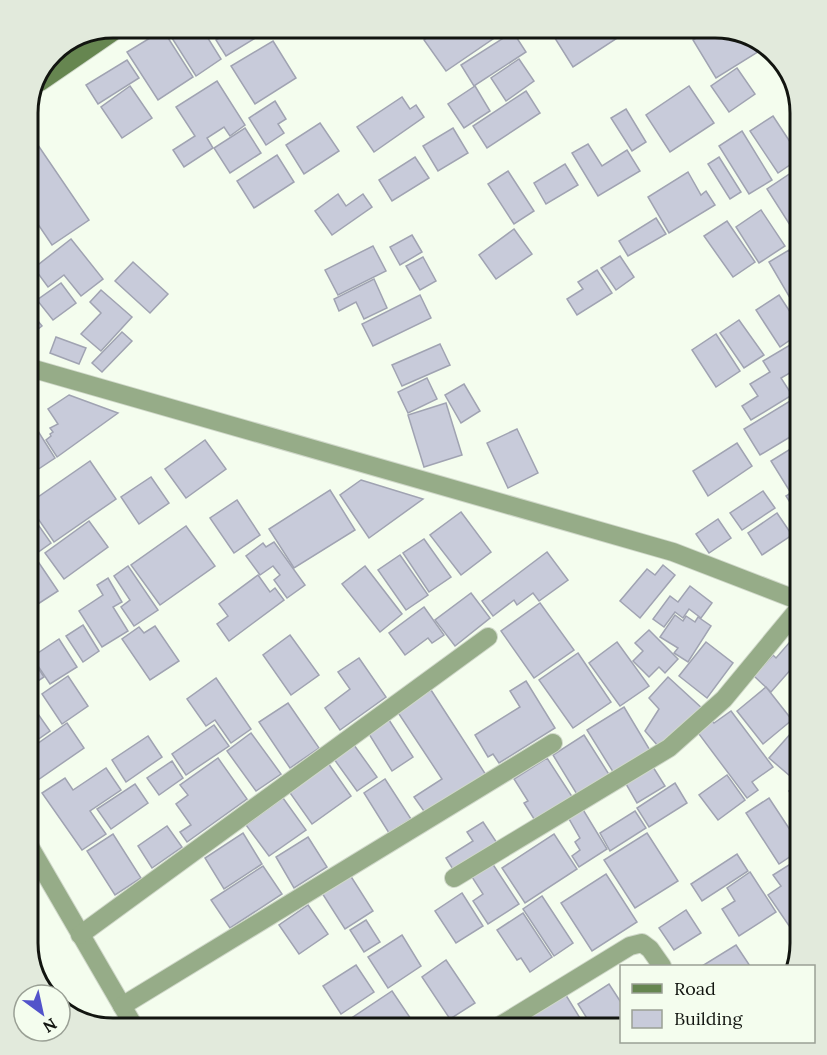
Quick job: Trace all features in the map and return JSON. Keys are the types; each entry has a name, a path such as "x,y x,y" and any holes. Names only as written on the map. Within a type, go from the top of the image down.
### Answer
{"street":[{"path":"46,78 104,38"},
{"path":"38,370 674,552 790,597"},
{"path":"454,878 669,748 724,699 790,619"},
{"path":"80,935 488,637"},
{"path":"122,1006 554,743"},
{"path":"38,861 129,1018"},
{"path":"512,1018 630,946 642,943 661,965"}],"building":[{"path":"150,38 168,38 193,77 158,100 127,52"},
{"path":"172,38 208,38 221,59 196,76"},
{"path":"219,38 256,38 226,56 216,40"},
{"path":"427,38 494,38 446,71 424,40"},
{"path":"504,38 517,38 526,52 474,86 461,65"},
{"path":"555,38 617,38 573,67"},
{"path":"696,38 729,39 758,52 716,78 693,40"},
{"path":"273,41 296,78 255,104 231,66"},
{"path":"519,59 534,81 506,101 491,78"},
{"path":"127,60 139,78 98,104 86,85"},
{"path":"737,68 755,94 729,112 711,86"},
{"path":"217,81 245,125 230,136 224,127 207,138 213,148 184,167 173,150 195,136 176,107"},
{"path":"130,86 152,118 122,138 101,107"},
{"path":"475,86 490,111 464,128 448,104"},
{"path":"689,86 714,123 670,152 646,115"},
{"path":"526,91 540,113 487,148 473,126"},
{"path":"402,97 410,109 416,105 424,117 374,152 357,127"},
{"path":"275,101 286,119 278,124 284,133 266,145 249,118"},
{"path":"626,109 646,142 632,151 611,118"},
{"path":"773,116 790,142 790,165 778,173 750,131"},
{"path":"320,123 339,151 304,174 286,145"},
{"path":"245,128 261,153 230,173 214,148"},
{"path":"453,128 468,153 438,171 423,146"},
{"path":"742,131 772,180 749,194 719,146"},
{"path":"588,144 602,166 627,150 640,171 598,196 572,153"},
{"path":"38,145 89,220 52,245 38,224"},
{"path":"277,155 294,182 254,208 237,181"},
{"path":"415,157 429,178 392,201 379,180"},
{"path":"719,157 741,192 730,199 708,164"},
{"path":"565,164 578,185 546,204 534,183"},
{"path":"508,171 534,211 514,224 488,184"},
{"path":"688,172 701,195 706,191 715,205 669,233 648,197"},
{"path":"790,174 790,225 767,189"},
{"path":"338,194 346,206 363,194 372,207 332,235 315,211"},
{"path":"761,210 785,246 759,263 736,227"},
{"path":"656,218 666,234 628,256 619,241"},
{"path":"727,221 755,262 733,277 704,236"},
{"path":"514,229 532,254 496,279 479,255"},
{"path":"412,235 422,252 400,265 390,247"},
{"path":"71,239 103,279 81,296 64,275 48,287 38,273 38,265"},
{"path":"373,246 386,271 338,295 325,270"},
{"path":"789,250 790,252 790,298 769,262"},
{"path":"620,256 634,277 616,290 601,268"},
{"path":"423,257 436,281 420,290 406,266"},
{"path":"133,262 168,294 150,313 115,281"},
{"path":"597,270 612,293 577,315 567,299 583,289 578,282"},
{"path":"374,279 387,308 364,319 356,302 339,311 334,299"},
{"path":"61,283 76,303 53,320 38,299"},
{"path":"101,290 132,317 101,351 81,334 101,313 90,302"},
{"path":"420,295 431,318 373,346 362,324"},
{"path":"779,295 790,312 790,340 780,347 756,310"},
{"path":"739,320 764,355 744,368 720,333"},
{"path":"122,332 132,341 102,372 92,363"},
{"path":"716,334 740,371 716,387 692,350"},
{"path":"56,337 86,348 79,364 50,353"},
{"path":"440,344 450,365 402,386 392,365"},
{"path":"790,345 790,373 781,378 790,392 790,396 751,420 742,406 758,396 750,384 770,372 763,361"},
{"path":"427,378 437,399 408,413 398,392"},
{"path":"464,384 480,411 461,423 445,395"},
{"path":"69,395 118,413 57,457 46,440 53,432 50,428 58,424 48,409"},
{"path":"790,401 790,437 760,455 744,429"},
{"path":"446,403 462,455 424,467 408,415"},
{"path":"517,429 538,473 508,488 487,443"},
{"path":"38,431 55,458 38,469"},
{"path":"205,440 226,469 186,498 165,469"},
{"path":"737,443 752,466 708,496 693,471"},
{"path":"790,449 790,489 789,490 771,461"},
{"path":"90,461 116,499 54,542 38,519 38,497"},
{"path":"151,477 169,503 139,524 121,497"},
{"path":"361,480 423,499 369,538 340,495"},
{"path":"330,490 355,530 294,568 269,529"},
{"path":"763,491 775,508 742,530 730,513"},
{"path":"237,500 260,535 234,553 210,518"},
{"path":"461,512 491,552 461,575 430,535"},
{"path":"777,513 790,532 790,536 762,555 748,533"},
{"path":"718,519 731,538 709,553 696,534"},
{"path":"89,521 108,547 64,579 45,553"},
{"path":"38,525 51,543 38,552"},
{"path":"186,526 215,566 160,605 131,565"},
{"path":"424,539 451,577 429,592 403,553"},
{"path":"274,542 305,585 287,598 274,580 280,575 273,566 260,575 246,556 263,543 266,547"},
{"path":"547,552 568,580 539,601 533,593 517,605 514,600 493,616 482,601"},
{"path":"400,555 428,595 406,610 378,570"},
{"path":"38,561 58,591 38,604"},
{"path":"663,565 675,575 640,618 620,601 647,569 655,575"},
{"path":"128,566 158,610 134,626 121,607 130,600 114,576"},
{"path":"365,566 402,614 380,632 342,584"},
{"path":"258,575 270,592 275,588 284,600 229,641 217,624 228,616 219,604"},
{"path":"108,578 122,602 113,607 128,631 102,647 79,611 103,595 97,585"},
{"path":"690,586 712,603 701,618 689,609 683,618 675,612 664,627 653,619 670,596 678,602"},
{"path":"471,593 490,618 455,646 435,620"},
{"path":"540,603 574,650 534,678 501,631"},
{"path":"424,607 444,635 432,643 428,638 405,655 389,633"},
{"path":"675,615 683,621 686,616 695,622 698,617 711,626 688,662 674,653 678,648 660,637"},
{"path":"83,625 99,651 83,662 66,636"},
{"path":"155,626 179,661 150,680 122,639 139,627 144,633"},
{"path":"649,630 678,659 665,673 659,667 649,677 633,661 643,651 635,643"},
{"path":"290,635 319,675 291,695 263,655"},
{"path":"59,639 77,667 50,684 38,666 38,653"},
{"path":"617,642 649,686 620,706 589,663"},
{"path":"706,642 733,663 707,698 679,676"},
{"path":"790,644 790,670 771,692 754,676 773,655 776,658"},
{"path":"578,653 611,702 573,728 539,680"},
{"path":"359,658 386,697 340,730 325,708 350,689 338,672"},
{"path":"38,668 44,677 38,681"},
{"path":"68,676 88,706 62,724 42,694"},
{"path":"668,677 705,711 658,746 645,731 659,709 649,698"},
{"path":"216,678 251,729 231,743 215,720 206,726 187,699"},
{"path":"526,681 555,728 499,763 493,754 488,757 475,735 520,707 510,691"},
{"path":"766,687 790,717 790,722 763,744 737,711"},
{"path":"431,690 486,775 426,814 414,797 442,779 397,711"},
{"path":"288,703 319,748 290,768 259,722"},
{"path":"624,707 651,752 615,775 587,730"},
{"path":"731,711 773,767 752,782 758,790 747,798 696,730 711,720 714,723"},
{"path":"38,714 50,731 38,739"},
{"path":"389,720 413,757 392,771 369,734"},
{"path":"67,723 84,748 38,780 38,743"},
{"path":"214,725 229,746 186,775 172,754"},
{"path":"251,733 281,774 256,791 227,751"},
{"path":"790,734 790,776 769,758"},
{"path":"584,735 610,776 578,796 553,755"},
{"path":"148,736 162,757 126,782 112,760"},
{"path":"354,745 377,777 357,791 334,759"},
{"path":"218,758 247,799 187,842 180,832 191,825 176,804 188,795 180,785"},
{"path":"547,758 573,798 536,822 524,803 528,801 514,779"},
{"path":"172,761 183,778 159,795 147,778"},
{"path":"328,763 351,796 312,824 288,790"},
{"path":"653,767 665,786 637,803 626,784"},
{"path":"106,768 121,790 90,811 106,834 82,850 42,793 65,778 73,790"},
{"path":"727,775 745,800 718,820 699,795"},
{"path":"385,779 411,819 389,833 364,793"},
{"path":"675,783 687,803 649,827 637,808"},
{"path":"135,784 148,803 111,829 97,809"},
{"path":"283,798 306,830 269,856 246,825"},
{"path":"769,798 790,830 790,857 779,864 746,813"},
{"path":"582,808 607,849 579,867 572,856 580,850 575,842 580,838 569,819"},
{"path":"635,811 646,828 610,851 600,833"},
{"path":"483,822 497,843 454,871 446,858 473,841 467,832"},
{"path":"167,826 182,847 152,868 138,846"},
{"path":"243,833 262,864 224,889 205,858"},
{"path":"647,833 678,881 635,908 604,860"},
{"path":"113,834 141,878 115,895 87,851"},
{"path":"554,834 577,869 525,903 502,868"},
{"path":"308,837 327,867 294,888 276,857"},
{"path":"737,854 748,871 702,901 691,884"},
{"path":"492,863 519,904 488,924 473,901 483,894 472,877"},
{"path":"790,864 790,927 768,895 781,886 773,875"},
{"path":"263,866 282,894 230,928 211,900"},
{"path":"750,872 776,912 739,936 722,909 735,901 727,888"},
{"path":"606,874 637,922 592,951 561,903"},
{"path":"350,875 373,911 345,929 322,893"},
{"path":"462,893 483,926 456,943 435,911"},
{"path":"542,896 573,943 554,956 523,909"},
{"path":"308,905 328,934 299,954 279,925"},
{"path":"686,910 701,933 674,950 659,928"},
{"path":"523,913 552,957 530,972 521,958 517,960 497,930"},
{"path":"366,920 380,942 364,952 350,930"},
{"path":"402,935 421,966 388,988 368,957"},
{"path":"736,945 749,965 704,965"},
{"path":"446,960 475,1003 449,1018 422,977"},
{"path":"356,965 374,992 341,1014 323,986"},
{"path":"609,984 620,1001 620,1018 587,1018 578,1004"},
{"path":"392,991 410,1018 352,1018"},
{"path":"564,992 580,1018 523,1018"}]}
